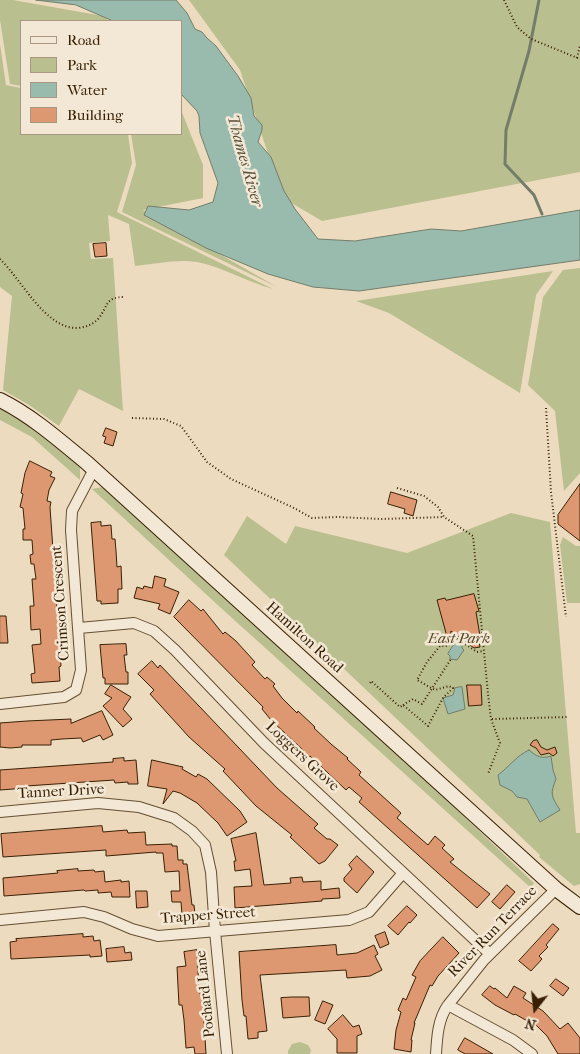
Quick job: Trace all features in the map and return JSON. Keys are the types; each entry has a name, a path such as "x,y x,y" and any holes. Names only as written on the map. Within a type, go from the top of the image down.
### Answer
{"main road":[{"name":"Hamilton Road","path":"0,400 16,408 51,433 94,469 556,889 580,908"}],"street":[{"name":"Crimson Crescent","path":"0,704 64,697 76,690 81,670 71,530 72,511 94,469"},
{"name":"Loggers Grove","path":"79,628 134,623 154,631 175,650 264,743 490,954"},
{"name":"Tanner Drive","path":"0,812 98,803 140,807 174,818 192,831 205,845 212,872 215,931"},
{"name":"Trapper Street","path":"0,920 84,912 158,936 349,920 369,912 403,873"},
{"name":"River Run Terrace","path":"436,1054 437,1036 444,1011 448,1005 490,954 556,889"},
{"name":"Pochard Lane","path":"215,931 227,1054"},
{"path":"448,1005 513,1040 532,1054"}],"path":[{"path":"504,0 517,28 531,39 578,59 580,44"},
{"path":"0,259 46,313 58,323 70,328 87,327 98,319 107,302 116,297 125,297"},
{"path":"546,408 551,492 566,617"},
{"path":"132,418 164,419 181,426 207,462 231,480 312,518 381,519 444,517"},
{"path":"397,488 424,496 438,507 444,517 473,536 491,719 500,743 488,774"},
{"path":"403,705 428,726 443,698 453,688 448,686 436,690 431,689 417,680 427,662 440,646 447,646 456,638 477,652 484,651"},
{"path":"370,683 371,681 400,707 413,699 422,704 451,659"},
{"path":"491,719 569,717"}],"green space":[{"path":"0,0 13,0 103,16 108,20 20,20 20,86 10,84 0,20"},
{"path":"189,0 580,0 580,172 322,221 283,198 240,70"},
{"path":"0,44 6,85 20,88 20,135 128,135 132,163 117,212 273,289 216,267 197,262 174,261 135,266 129,224 108,215 110,241 89,243 91,259 113,258 123,411 79,389 59,426 3,390 12,296 0,287"},
{"path":"182,112 203,165 203,198 143,210 277,287 122,212 136,165 131,135 182,135"},
{"path":"580,268 580,473 564,491 555,411 528,385 543,297 563,270"},
{"path":"553,271 536,295 520,393 389,313 356,301"},
{"path":"0,409 32,428 80,467 80,480 32,437 0,420"},
{"path":"103,487 335,694 534,883 531,888 92,489"},
{"name":"East Park","path":"511,513 550,522 576,833 580,833 580,884 574,886 539,857 540,855 224,555 247,516 286,544 295,526 407,553"},
{"path":"563,537 576,546 580,546 580,603 567,603 560,545"},
{"path":"300,1042 308,1045 311,1050 310,1054 288,1054 292,1044"}],"water":[{"name":"Thames River","path":"36,0 176,0 187,13 195,29 202,32 216,46 238,76 251,98 254,116 262,125 258,142 271,157 284,191 295,209 318,239 355,241 431,229 461,231 580,210 580,260 359,291 313,287 268,274 206,248 144,215 148,206 189,210 213,202 218,183 200,133 197,111 182,95 182,20 111,20 76,5"},
{"path":"455,643 462,645 464,650 457,660 450,659 448,654"},
{"path":"462,687 465,709 448,714 443,698 453,695 455,688"},
{"path":"529,750 540,757 551,756 556,779 552,795 560,810 540,822 527,799 517,797 512,791 500,785 498,775 520,755"}],"building":[{"path":"106,243 107,256 95,257 93,244"},
{"path":"106,428 117,432 113,446 104,443 106,437 103,436"},
{"path":"30,461 52,472 50,476 55,478 49,490 47,501 51,502 61,666 59,667 60,681 32,683 31,674 35,673 32,645 41,644 40,629 31,630 30,606 34,606 32,579 36,579 34,564 31,564 30,555 33,554 32,540 23,540 23,529 25,529 23,508 20,507 25,473"},
{"path":"580,484 580,541 558,524 558,515"},
{"path":"391,492 417,500 413,516 404,513 405,509 388,504"},
{"path":"101,522 101,526 111,525 112,539 115,539 117,567 121,566 122,589 118,589 118,603 101,604 101,601 97,601 91,523"},
{"path":"155,576 166,579 164,586 179,592 170,614 158,609 160,604 134,598 137,587 143,589 144,586 152,588"},
{"path":"474,594 479,611 476,612 481,642 479,642 480,647 474,648 451,631 448,645 448,643 443,644 441,638 446,633 437,600"},
{"path":"189,600 201,611 203,609 223,634 225,632 236,641 255,662 252,665 265,679 267,677 275,684 273,686 282,698 348,758 361,772 359,775 401,813 397,818 428,845 435,836 445,845 442,848 454,859 450,862 490,894 477,908 359,802 362,798 349,787 346,790 310,756 308,758 304,751 271,720 262,709 263,707 174,617"},
{"path":"0,616 6,616 8,643 0,643"},
{"path":"126,644 127,655 124,655 126,672 128,672 128,684 105,684 100,645"},
{"path":"152,661 158,668 160,665 277,788 318,824 314,828 338,845 325,861 319,864 290,837 292,835 256,806 223,771 225,769 189,737 150,694 154,690 138,674"},
{"path":"111,685 131,697 123,709 132,719 123,727 103,706 112,698 105,694"},
{"path":"467,685 481,685 482,705 469,706"},
{"path":"102,711 113,735 103,740 100,735 83,742 81,738 62,739 51,740 51,745 0,747 0,723 71,719 71,723"},
{"path":"537,740 541,747 547,750 555,747 557,753 553,756 549,753 541,755 536,748 530,745 533,741"},
{"path":"124,758 124,761 136,760 138,784 128,784 128,782 115,783 114,780 26,786 27,788 0,790 0,770 113,762 113,759"},
{"path":"152,760 183,767 182,769 196,777 198,774 207,779 240,811 247,822 227,836 218,823 197,803 180,793 173,791 163,804 167,789 148,786"},
{"path":"102,826 103,832 127,830 128,833 145,832 146,845 172,844 172,846 177,846 178,860 183,860 183,864 187,864 192,905 194,905 195,914 182,915 181,902 172,902 171,891 180,891 179,871 165,872 163,853 106,856 106,850 3,857 1,834"},
{"path":"256,833 264,885 291,883 290,878 302,877 303,882 321,881 321,890 339,888 340,898 235,908 234,887 252,886 250,869 235,871 234,861 236,861 231,839"},
{"path":"357,856 374,872 357,893 344,881 344,878 352,869 349,865"},
{"path":"78,869 78,871 104,871 105,882 129,881 130,897 112,897 111,892 98,893 98,890 4,896 3,878 58,873 57,871"},
{"path":"507,885 515,892 500,909 492,902"},
{"path":"136,891 147,891 148,907 137,908"},
{"path":"407,906 417,915 398,935 388,926"},
{"path":"553,924 559,929 546,945 548,947 539,956 542,959 531,971 519,961"},
{"path":"385,932 389,944 380,948 375,936"},
{"path":"83,934 83,937 93,936 94,941 100,940 102,956 11,959 10,942 17,941 16,939"},
{"path":"443,937 459,953 438,976 432,986 430,985 414,1023 411,1052 394,1049 396,1030 401,1012 398,1010 403,998 406,1000 416,977 412,975 420,961"},
{"path":"336,945 337,955 357,953 374,945 378,954 375,956 382,970 370,976 347,978 346,970 260,975 267,1031 258,1032 258,1038 248,1039 246,1016 244,1016 242,1000 239,952"},
{"path":"124,947 125,953 131,952 132,960 107,962 106,949"},
{"path":"197,950 199,993 201,993 203,1007 206,1054 195,1054 194,1047 186,1048 182,1005 179,1005 177,967 186,966 184,952"},
{"path":"556,979 569,988 563,996 550,986"},
{"path":"490,986 507,998 514,986 526,993 523,998 543,1011 560,1029 568,1023 580,1038 580,1054 558,1054 547,1036 532,1021 531,1023 514,1015 495,1005 482,995"},
{"path":"309,997 310,1016 283,1018 281,998"},
{"path":"323,1001 333,1005 325,1024 315,1020"},
{"path":"343,1015 353,1027 359,1025 362,1034 357,1036 357,1053 337,1053 337,1039 328,1029"},
{"path":"465,1038 493,1054 465,1054 458,1050"}],"waterway":[{"path":"539,0 529,51 506,130 505,164 534,195 542,214"}]}
